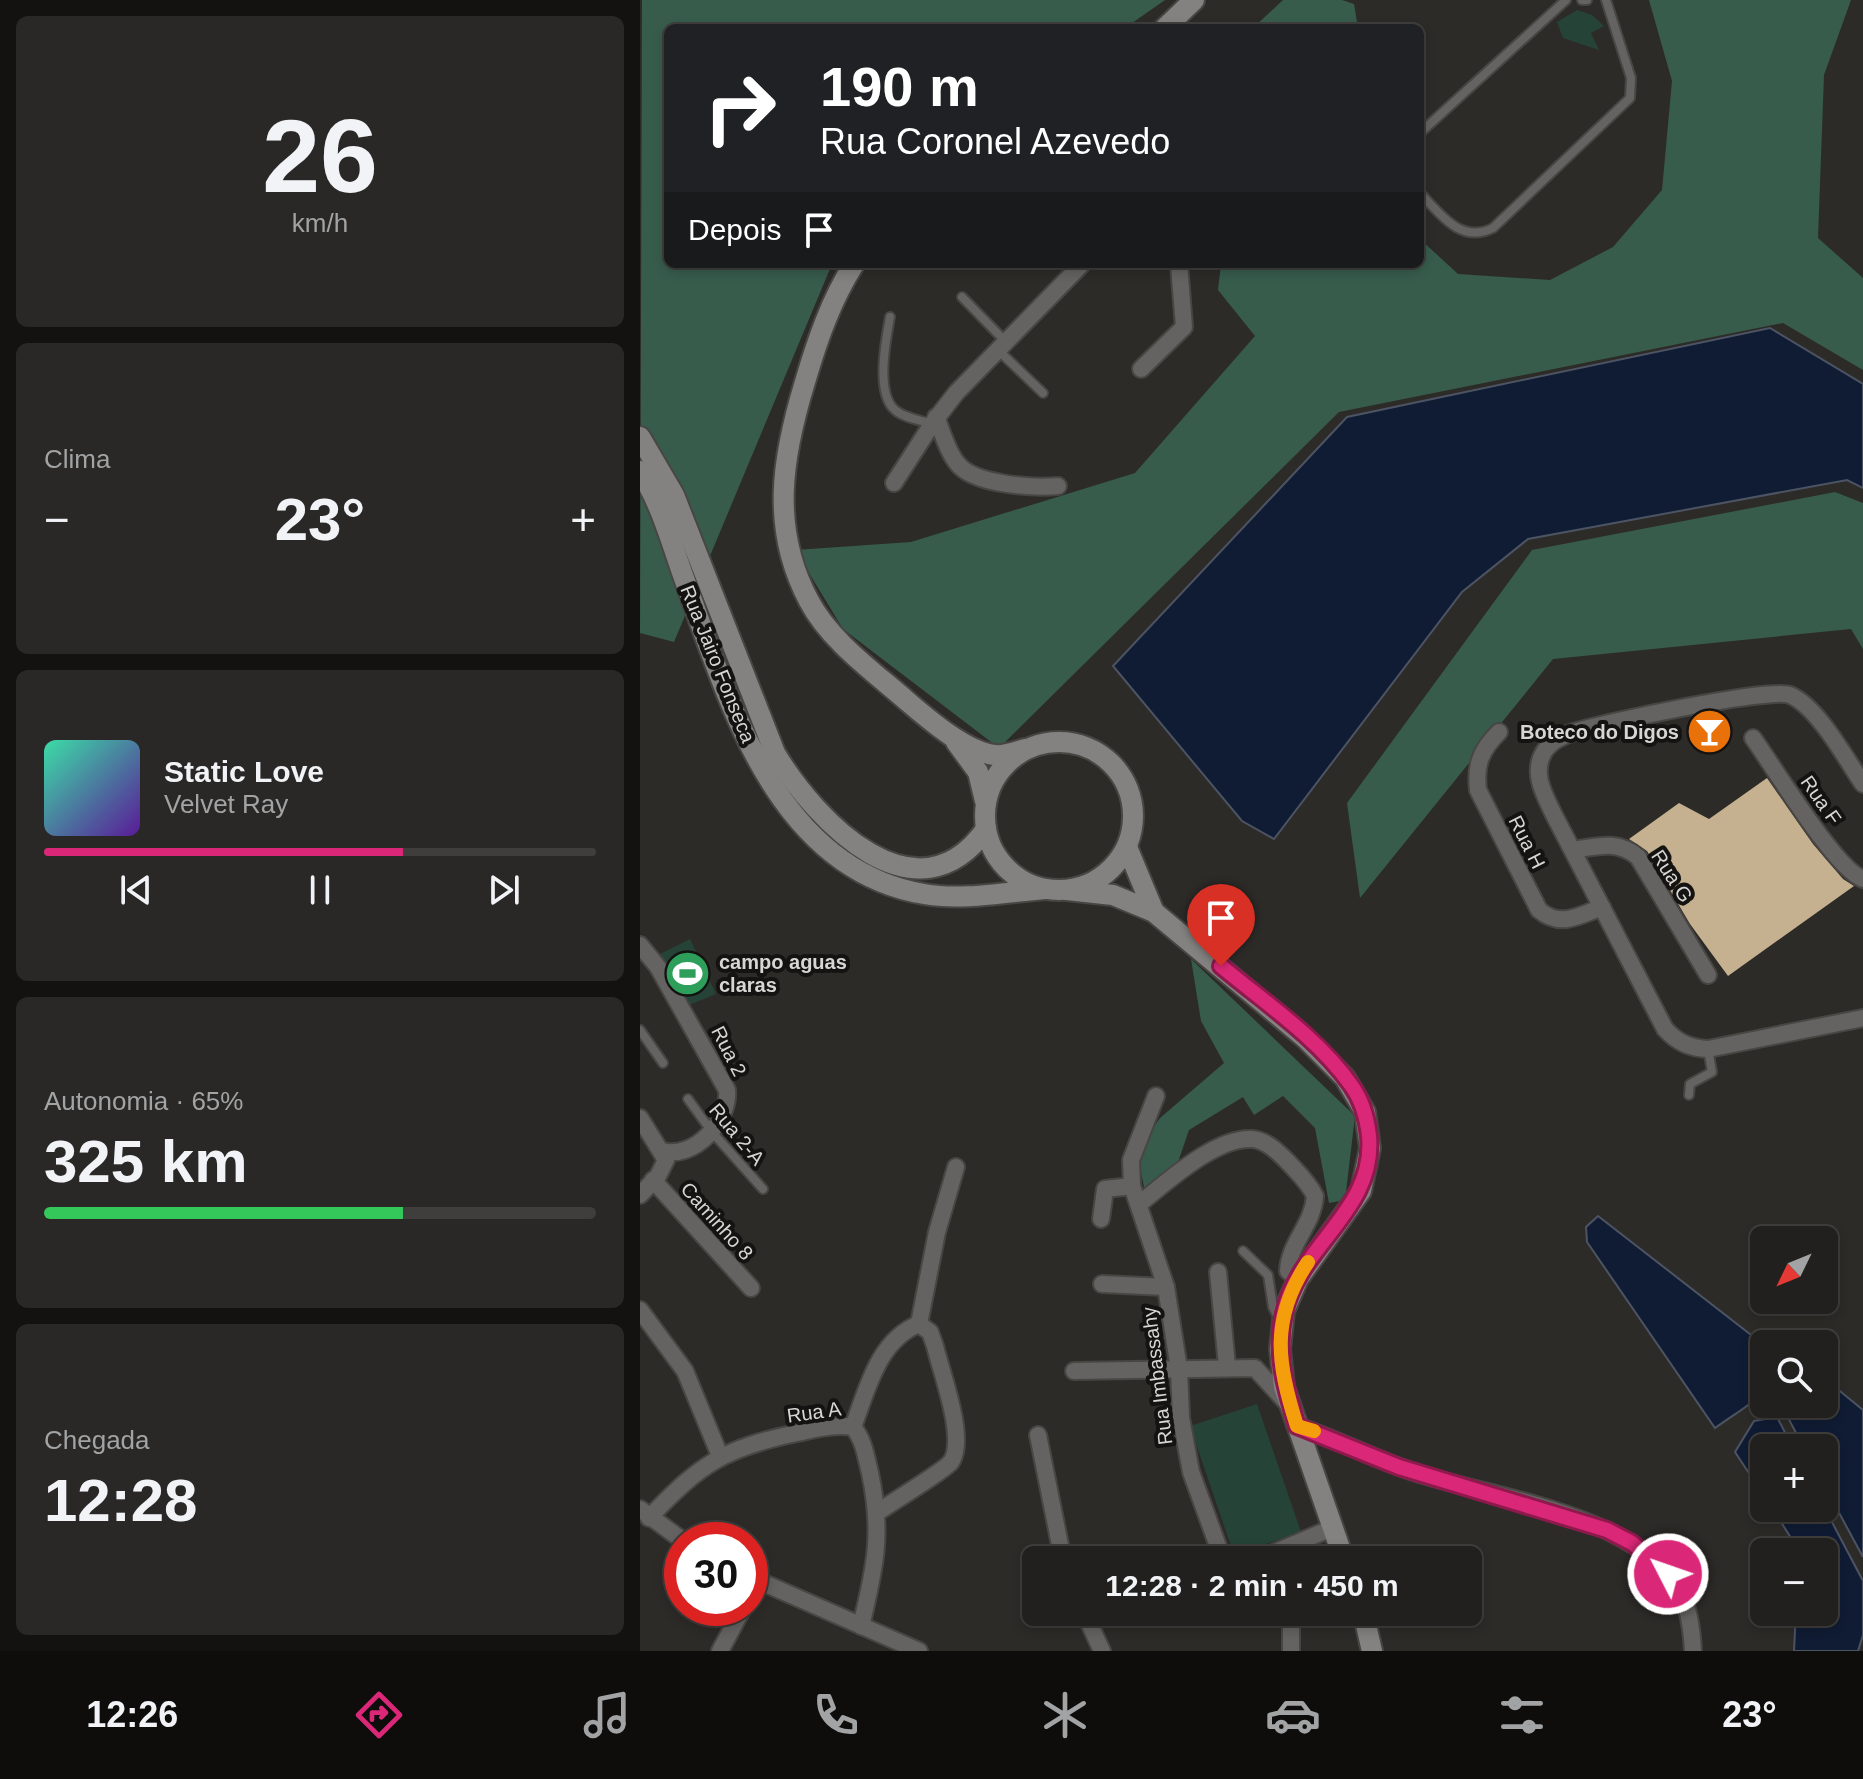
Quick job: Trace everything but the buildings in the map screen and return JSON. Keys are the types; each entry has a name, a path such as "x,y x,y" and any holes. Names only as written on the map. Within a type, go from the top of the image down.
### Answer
{"main road":[{"path":"1169,24 1194,0"},
{"path":"852,268 821,331 790,430 783,468 788,547 809,601 829,628 886,683 951,735 991,754 1064,741 1103,755 1123,778 1133,807 1133,828 1127,847 1117,863 1103,876 1067,890"},
{"name":"Rua Jairo Fonseca","path":"640,437 678,504 775,753 801,788 850,839 898,866 923,870 953,862 972,849 986,829"},
{"name":"Rua Jairo Fonseca","path":"640,471 660,512 746,739 774,787 820,842 854,870 923,894 1045,889"},
{"path":"951,735 978,772 986,803 986,829 993,850 1006,868 1024,881 1045,889 1113,895 1154,912 1305,1038 1345,1078 1365,1112 1370,1148 1361,1191 1298,1279 1282,1323 1280,1367 1339,1546"},
{"path":"986,803 993,781 1006,763 1025,749"},
{"path":"1127,847 1154,912"},
{"path":"1366,1626 1372,1651"}],"street":[{"path":"894,483 934,420 1001,345 1078,268"},
{"path":"1141,369 1184,327 1179,268"},
{"path":"934,420 955,462 973,475 1030,488 1058,486"},
{"path":"1863,784 1818,720 1801,701 1788,694 1739,697 1572,732 1545,750 1540,762 1539,783 1665,1029 1676,1040 1692,1048 1708,1049 1863,1018"},
{"name":"Rua H","path":"1499,732 1480,756 1476,772 1478,790 1539,910 1557,921 1602,907"},
{"name":"Rua F","path":"1753,738 1827,844 1848,870 1863,879"},
{"name":"Rua G","path":"1573,850 1612,844 1638,857 1708,975"},
{"name":"Rua 2","path":"640,945 658,967 727,1090 722,1117 712,1132"},
{"name":"Rua Imbassahy","path":"1156,1096 1131,1160 1132,1186 1166,1287 1179,1369 1185,1450 1198,1499 1217,1546"},
{"path":"640,1118 666,1160 664,1168 640,1195"},
{"path":"662,1151 680,1153 712,1132"},
{"path":"1139,1204 1193,1162 1221,1147 1246,1139 1264,1142 1282,1155 1315,1196 1308,1225 1288,1262 1288,1271 1298,1279"},
{"path":"853,1427 879,1362 895,1341 919,1324 937,1232 956,1167"},
{"name":"Caminho 8","path":"653,1180 751,1288"},
{"path":"1101,1219 1105,1189 1132,1186"},
{"path":"1218,1272 1227,1366"},
{"path":"1102,1284 1166,1287"},
{"path":"640,1310 685,1371 720,1456"},
{"path":"878,1512 946,1466 955,1454 956,1434 935,1346 930,1332 919,1324"},
{"path":"1074,1371 1227,1366 1259,1370 1294,1417 1399,1467 1562,1515 1607,1530 1632,1543 1668,1574 1682,1594 1693,1651"},
{"name":"Rua A","path":"644,1513 693,1473 720,1456 751,1443 834,1426 853,1427 861,1440 878,1512 875,1559 861,1626"},
{"path":"1038,1435 1059,1546"},
{"path":"644,1513 664,1527"},
{"path":"1292,1546 1332,1528"},
{"path":"768,1590 919,1651"},
{"path":"720,1651 733,1626"},
{"path":"1090,1626 1102,1651"},
{"path":"1291,1626 1291,1651"}],"lane":[{"path":"1424,129 1566,0"},
{"path":"1424,197 1461,231 1479,235 1493,228 1630,98 1631,78 1606,0"},
{"path":"962,297 1043,393"},
{"path":"890,317 884,355 887,397 897,411 934,420"},
{"path":"640,1030 663,1063"},
{"path":"1689,1095 1690,1084 1712,1072 1708,1049"},
{"name":"Rua 2-A","path":"688,1099 712,1132 763,1189"},
{"path":"1243,1251 1268,1275 1273,1307 1282,1323"}],"green space":[{"path":"642,0 1165,0 1131,24 664,24 664,268 830,268 674,642 640,633"},
{"path":"1283,0 1342,0 1354,4 1357,24 1257,24"},
{"path":"1649,0 1851,0 1824,75 1818,238 1863,278 1863,370 1783,323 1339,412 999,748 843,629 795,550 911,542 1135,473 1255,336 1218,290 1221,268 1424,268 1424,243 1458,274 1550,280 1613,247 1662,190 1672,81"},
{"path":"1577,10 1592,15 1604,26 1591,33 1599,50 1563,38 1557,22"},
{"path":"1835,492 1863,503 1863,649 1851,629 1553,659 1360,898 1347,803 1532,550"},
{"name":"campo aguas claras","path":"690,939 716,994 687,1006 660,954"},
{"path":"1191,959 1355,1116 1345,1200 1329,1203 1315,1128 1283,1096 1254,1115 1243,1097 1189,1130 1177,1165 1145,1192 1137,1152 1160,1118 1224,1063 1201,1021"},
{"path":"1257,1404 1301,1532 1260,1546 1231,1546 1190,1426"}],"water":[{"path":"1770,328 1863,384 1863,488 1847,480 1528,539 1462,592 1274,839 1242,821 1113,666 1347,417"},
{"path":"1598,1216 1750,1334 1750,1404 1715,1428 1587,1242 1586,1227"},
{"path":"1838,1389 1863,1410 1863,1557 1838,1511 1838,1434 1797,1434 1788,1418 1838,1418"},
{"path":"1778,1418 1786,1434 1750,1434 1750,1475 1735,1452 1754,1421"},
{"path":"1781,1522 1832,1522 1863,1581 1863,1635 1858,1651 1794,1651 1795,1626 1838,1626 1838,1538 1791,1538"}],"slow traffic":[{"path":"1308,1262 1284,1311 1280,1367 1297,1426 1314,1431"}],"place":[{"name":"Boteco do Digos","path":"1710,732"},
{"name":"campo aguas claras","path":"688,974"}],"route":[{"path":"1221,966 1338,1070 1358,1097 1368,1127 1369,1161 1361,1191 1306,1265 1284,1311 1280,1367 1297,1426 1399,1467 1607,1530 1632,1543 1668,1574"}]}
